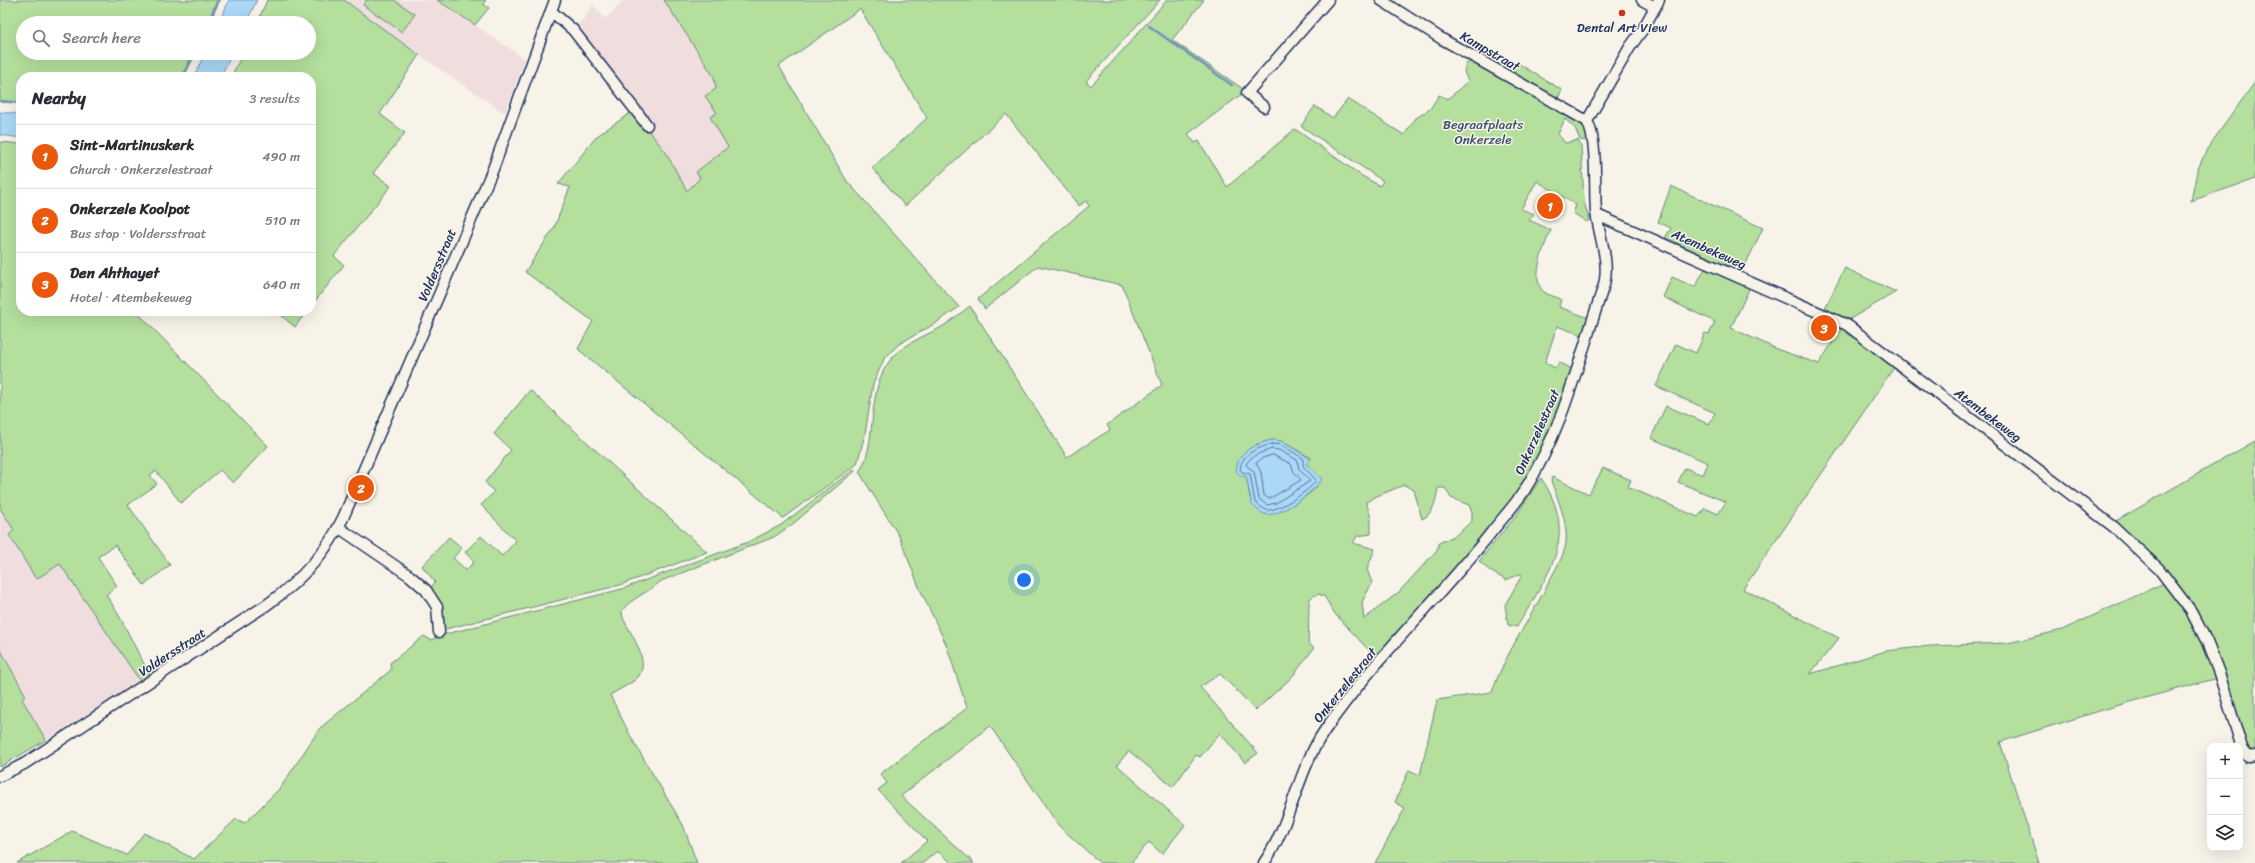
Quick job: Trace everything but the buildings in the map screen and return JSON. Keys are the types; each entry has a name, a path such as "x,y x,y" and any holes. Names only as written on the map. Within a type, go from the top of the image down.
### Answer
{"street":[{"name":"Voldersstraat","path":"0,776 24,764 268,604 304,575 320,557 338,527 493,169 555,0"},
{"path":"1264,107 1247,93 1328,0"},
{"name":"Kampstraat","path":"1381,0 1442,39 1586,122"},
{"path":"1586,122 1657,4 1642,0"},
{"path":"551,11 573,30 647,125"},
{"name":"Onkerzelestraat","path":"1264,863 1285,826 1307,763 1326,728 1351,695 1476,552 1523,493 1539,466 1562,416 1606,278 1606,266 1597,214 1593,138 1586,122"},
{"name":"Atembekeweg","path":"1597,214 1847,325 2114,527 2159,569 2190,611 2214,661 2242,748 2252,756"},
{"path":"338,527 410,576 426,590 437,607 440,632"}],"shaded area":[{"path":"344,0 437,0 525,59 505,113 419,55"},
{"path":"625,0 664,0 714,77 716,90 706,96 717,113 710,117 728,147 696,172 700,178 687,191 665,151 571,29 583,20 593,5 605,19"},
{"path":"0,508 14,530 9,535 36,578 60,563 140,681 46,740 22,698 25,695 0,649"}],"green space":[{"path":"0,0 220,0 212,16 16,16 16,60 192,60 186,72 16,72 16,103 0,102"},
{"path":"267,0 344,0 419,55 380,114 405,133 373,173 391,186 334,256 344,265 316,300 316,72 234,72 240,60 316,60 316,16 260,16"},
{"path":"366,0 394,0 415,14 402,32 363,5"},
{"path":"437,0 486,0 483,4 489,8 475,25"},
{"name":"Begraafplaats Onkerzele","path":"664,0 1160,0 1086,81 1091,86 1167,0 1204,0 1172,40 1246,91 1188,134 1195,143 1199,141 1227,187 1295,129 1362,176 1380,186 1383,181 1301,126 1315,106 1333,118 1348,99 1404,135 1416,118 1430,109 1439,95 1448,99 1468,81 1464,72 1466,64 1473,60 1495,72 1506,63 1519,64 1562,90 1557,100 1588,117 1587,141 1580,140 1575,128 1565,119 1558,134 1565,143 1578,140 1581,146 1584,201 1589,220 1587,222 1573,213 1576,205 1537,181 1521,209 1534,214 1529,220 1551,230 1542,253 1538,271 1540,286 1544,292 1561,299 1559,307 1589,318 1582,335 1557,326 1545,363 1556,368 1559,362 1572,369 1545,451 1510,507 1377,659 1335,614 1324,596 1318,594 1313,596 1309,601 1308,643 1314,648 1292,677 1256,710 1220,674 1200,687 1258,753 1245,763 1220,733 1200,757 1196,755 1173,787 1129,751 1117,765 1185,825 1162,854 1149,842 1131,863 1100,863 1059,826 990,726 901,796 974,863 952,863 937,851 923,863 901,863 927,841 878,790 887,783 880,774 967,708 946,644 919,587 899,536 859,472 865,462 876,392 880,378 886,366 897,353 904,348 944,326 970,306 1067,457 1110,430 1107,425 1162,385 1122,285 1038,266 985,309 978,299 1089,206 1086,201 1079,206 1006,114 905,206 872,168 927,118 860,9 779,66 847,181 959,307 936,323 899,344 884,359 873,384 865,434 857,464 783,518 578,349 593,321 525,272 554,228 570,187 558,184 597,136 633,111 665,151 687,191 700,178 696,172 728,147 710,117 717,113 705,96 716,89 714,77","holes":["1272,440 1281,441 1311,458 1306,464 1317,487 1300,500 1286,508 1265,514 1250,498 1246,475 1257,444","1404,485 1414,490 1422,519 1432,510 1438,488 1445,488 1451,498 1469,505 1472,513 1472,521 1456,535 1439,543 1437,550 1399,592 1364,619 1362,602 1372,583 1367,569 1375,549 1353,543 1357,536 1371,534 1371,518 1366,502"]},
{"path":"2255,82 2255,179 2191,201 2197,171 2207,149"},
{"path":"0,142 16,144 16,316 141,316 268,446 233,483 220,470 181,503 156,471 150,475 157,484 128,505 170,565 144,585 115,545 98,557 117,586 106,595 118,614 150,674 140,681 60,564 36,579 9,535 14,530 0,508"},
{"path":"1671,186 1763,228 1742,272 1665,238 1671,228 1658,222"},
{"path":"1707,265 1751,285 1731,328 1779,350 1819,364 1842,327 1895,366 1743,589 1839,638 1810,674 1886,651 1930,646 2008,643 2062,630 2166,582 2194,628 2217,678 2109,708 2000,742 2039,863 1375,863 1405,808 1395,802 1409,770 1420,775 1437,700 1492,692 1512,648 1560,560 1564,551 1566,534 1562,511 1551,481 1552,477 1589,494 1603,468 1631,480 1628,487 1698,517 1705,508 1718,514 1726,502 1678,482 1685,468 1703,475 1708,463 1651,438 1666,406 1709,424 1715,413 1656,386 1676,344 1696,353 1705,333 1709,334 1715,322 1663,297 1672,277 1695,287"},
{"path":"1845,268 1896,292 1850,319 1845,320 1824,310"},
{"path":"282,316 303,316 295,327"},
{"path":"530,390 707,552 620,585 442,630 430,589 435,582 422,566 449,537 462,548 453,558 466,570 474,562 465,552 481,536 502,556 516,541 481,505 494,492 485,482 511,450 494,434"},
{"path":"2255,441 2255,752 2252,752 2245,748 2192,605 2176,582 2163,568 2114,522"},
{"path":"854,469 855,471 794,523 774,537 661,581 635,599 622,611 623,618 642,658 642,666 640,674 635,680 610,695 632,739 683,825 697,863 17,863 72,831 127,855 144,833 194,859 236,819 245,823 281,787 320,728 391,670 390,663 424,636 431,640 442,635 622,589 748,542 781,525"},
{"path":"1541,478 1553,499 1558,519 1559,537 1555,555 1548,573 1517,627 1508,625 1505,605 1522,575 1520,574 1506,580 1490,571 1479,561 1515,517"},
{"path":"0,649 26,696 22,699 46,740 0,767"}],"water":[{"path":"229,0 257,0 249,16 222,16"},
{"path":"202,60 229,60 223,72 196,72"},
{"path":"0,112 16,114 16,137 0,135"},
{"path":"1272,440 1281,441 1311,459 1306,464 1322,479 1305,496 1287,508 1279,512 1265,514 1260,512 1252,505 1246,476 1241,476 1236,471 1237,464 1243,454 1259,444"}],"waterway":[{"path":"211,16 218,0"},
{"path":"1149,26 1232,85"},
{"path":"184,72 190,60"},
{"path":"0,101 16,103"}],"place":[{"name":"Dental Art View","path":"1622,13"},
{"name":"Sint-Martinuskerk","path":"1550,206"},
{"name":"Den Ahthayet","path":"1824,328"},
{"name":"Onkerzele Koolpot","path":"361,488"}]}
